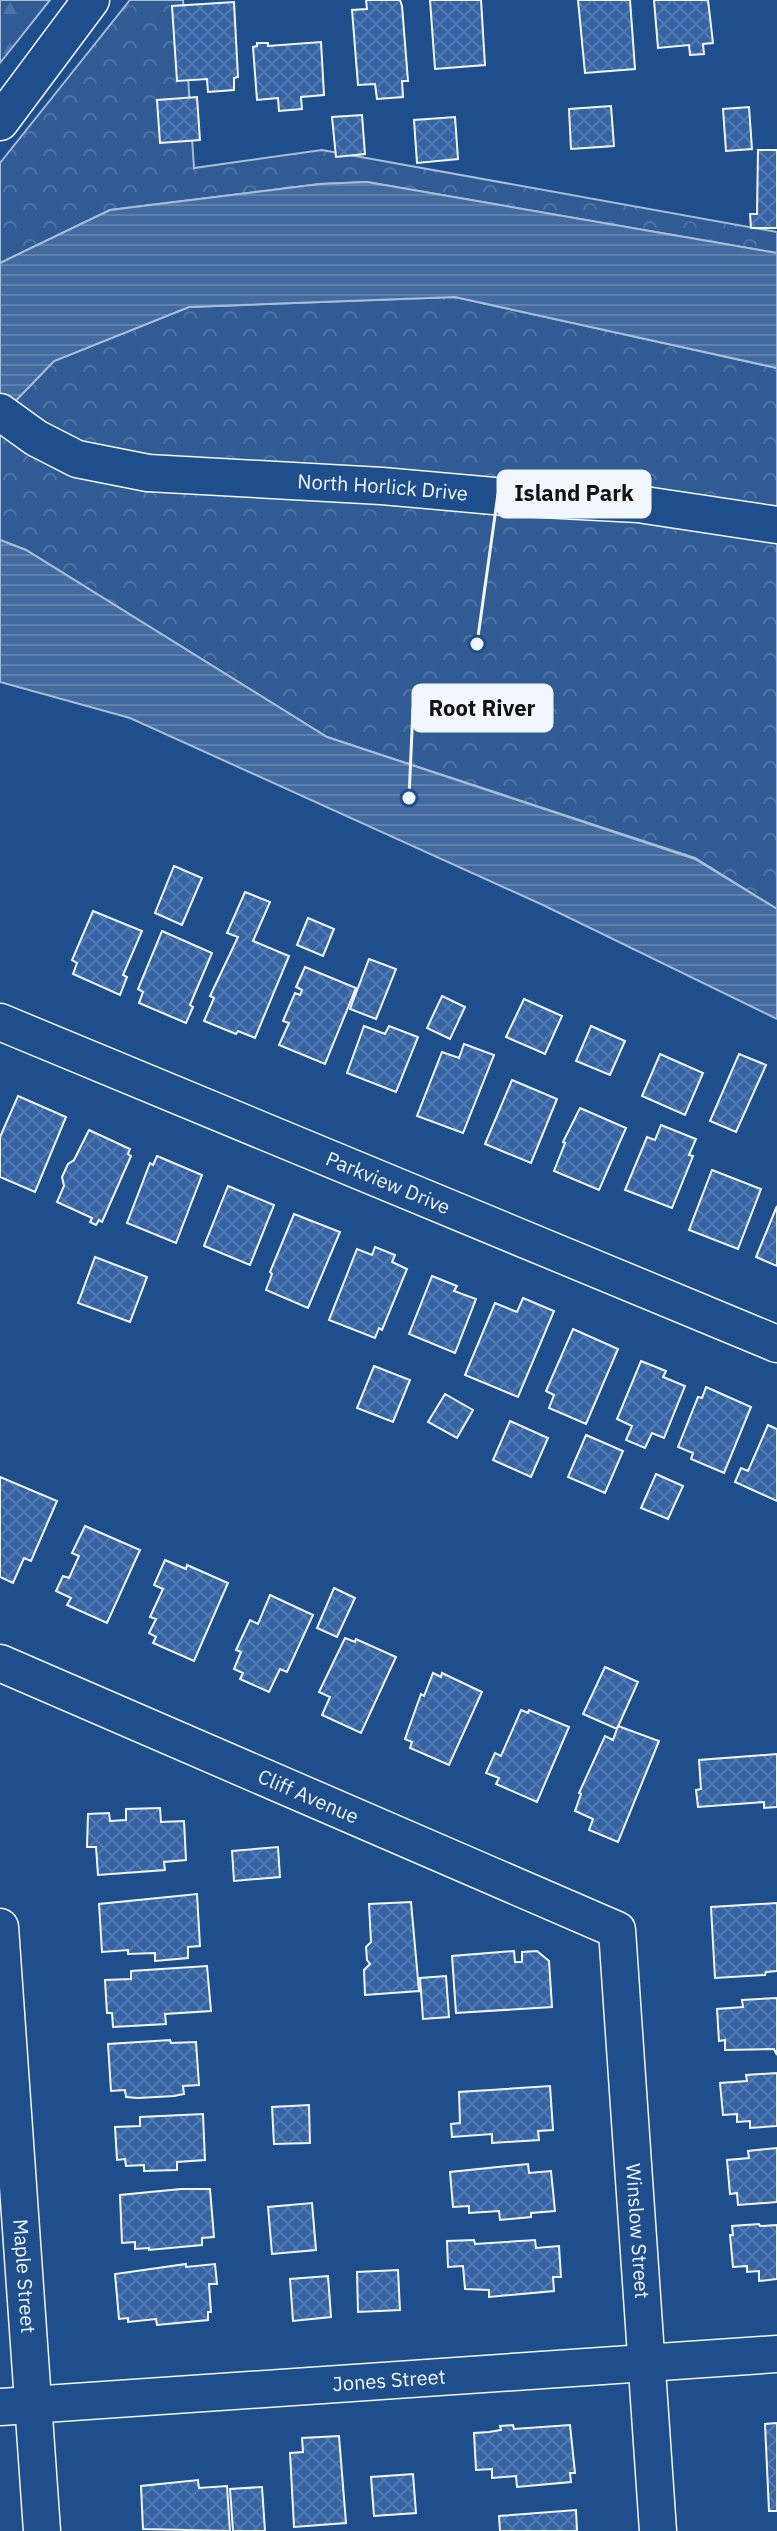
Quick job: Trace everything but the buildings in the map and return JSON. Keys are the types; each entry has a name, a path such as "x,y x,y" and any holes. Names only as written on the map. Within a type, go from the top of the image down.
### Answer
{"street":[{"path":"0,122 91,0"},
{"name":"North Horlick Drive","path":"0,412 36,438 77,459 148,473 638,504 777,525"},
{"name":"Parkview Drive","path":"0,1022 777,1344"},
{"name":"Cliff Avenue","path":"0,1663 617,1930"},
{"name":"Maple Street","path":"0,1927 16,2406 42,2531"},
{"name":"Winslow Street","path":"617,1930 658,2531"},
{"name":"Jones Street","path":"16,2406 777,2354"}],"green space":[{"path":"0,0 50,0 0,63"},
{"path":"130,0 183,0 194,168 322,150 777,232 777,253 367,182 320,184 110,210 0,263 0,163"},
{"path":"455,297 777,368 777,909 695,858 327,737 26,550 0,540 0,417 54,361 189,307"}],"shaded area":[{"path":"367,182 777,253 777,368 455,297 189,307 54,361 0,417 0,263 110,210 320,184"},
{"path":"0,540 26,550 327,737 695,859 777,909 777,1019 543,905 130,718 0,682"}],"place":[{"name":"Island Park","path":"477,644"},
{"name":"Root River","path":"409,798"}]}
